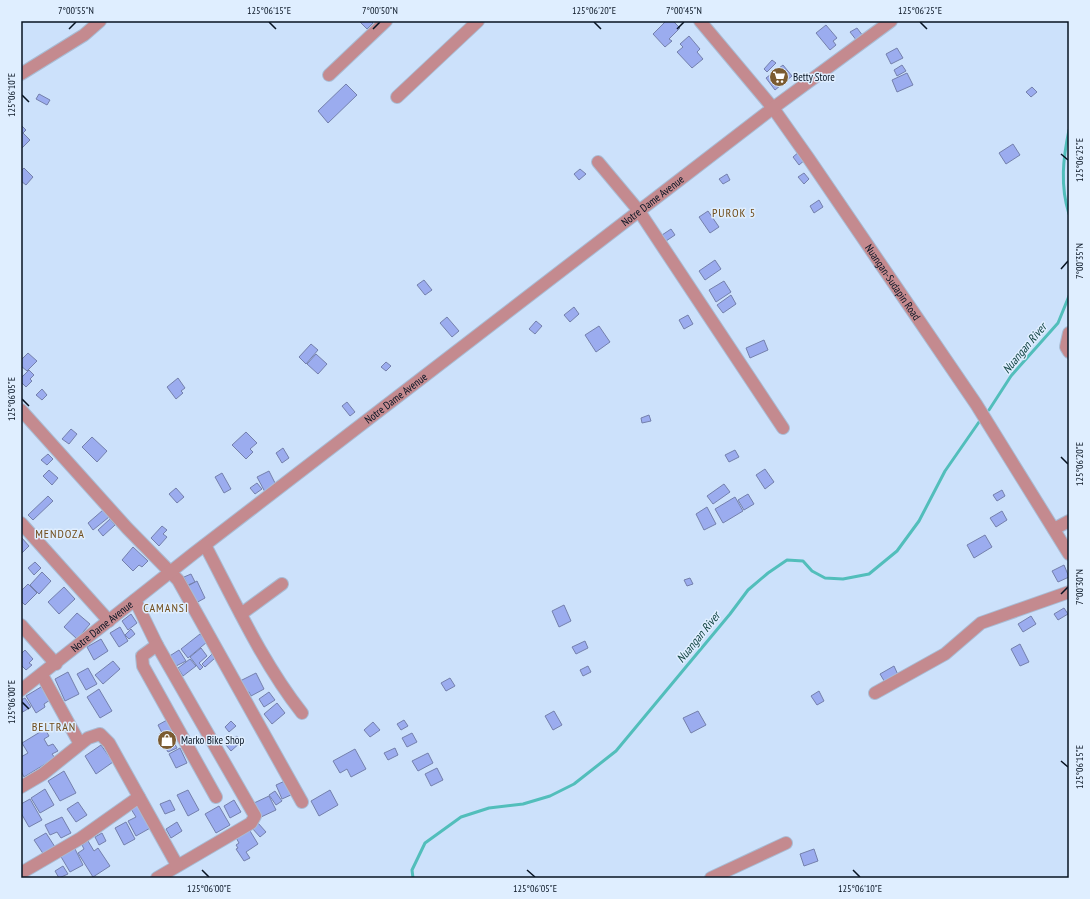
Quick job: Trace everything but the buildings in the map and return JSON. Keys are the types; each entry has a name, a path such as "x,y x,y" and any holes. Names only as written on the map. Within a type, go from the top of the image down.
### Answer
{"street":[{"path":"21,74 84,35 100,21"},
{"path":"329,75 386,21"},
{"path":"397,97 478,21"},
{"name":"Nuangan-Sudapin Road","path":"700,21 773,108 809,159 976,404 1069,554"},
{"name":"Notre Dame Avenue","path":"21,690 56,664 170,572 639,211 773,108 891,21"},
{"path":"598,162 639,211 783,428"},
{"path":"1069,333 1066,347 1069,352"},
{"path":"21,410 127,528 178,580 302,802"},
{"path":"1054,529 1069,521"},
{"path":"21,523 109,621"},
{"path":"205,545 270,667 285,692 302,713"},
{"path":"241,614 282,584"},
{"path":"875,693 945,654 981,624 1069,592"},
{"path":"135,600 157,644 255,816 254,821 251,823 157,878"},
{"path":"21,625 56,664"},
{"path":"157,644 142,656 143,666 216,797"},
{"path":"42,675 80,744"},
{"path":"21,787 43,774 80,744 95,735 103,736 177,865"},
{"path":"21,873 80,838 139,797"},
{"path":"711,878 786,842"}],"waterway":[{"name":"Nuangan River","path":"1069,130 1063,172 1064,193 1069,214"},
{"name":"Nuangan River","path":"989,410 1011,376 1058,323 1069,296"},
{"name":"Nuangan River","path":"413,878 412,870 425,843 461,817 489,808 523,804 550,796 574,784 616,751 730,614 748,590 768,573 787,560 803,561 812,571 825,578 843,579 869,574 897,551 919,521 945,471 979,422"}],"place":[{"name":"Betty Store","path":"779,77"},
{"name":"Marko Bike Shop","path":"167,740"}],"district":[{"name":"PUROK 5","path":"734,212"},
{"name":"MENDOZA","path":"60,533"},
{"name":"CAMANSI","path":"166,607"},
{"name":"BELTRAN","path":"54,726"}]}
